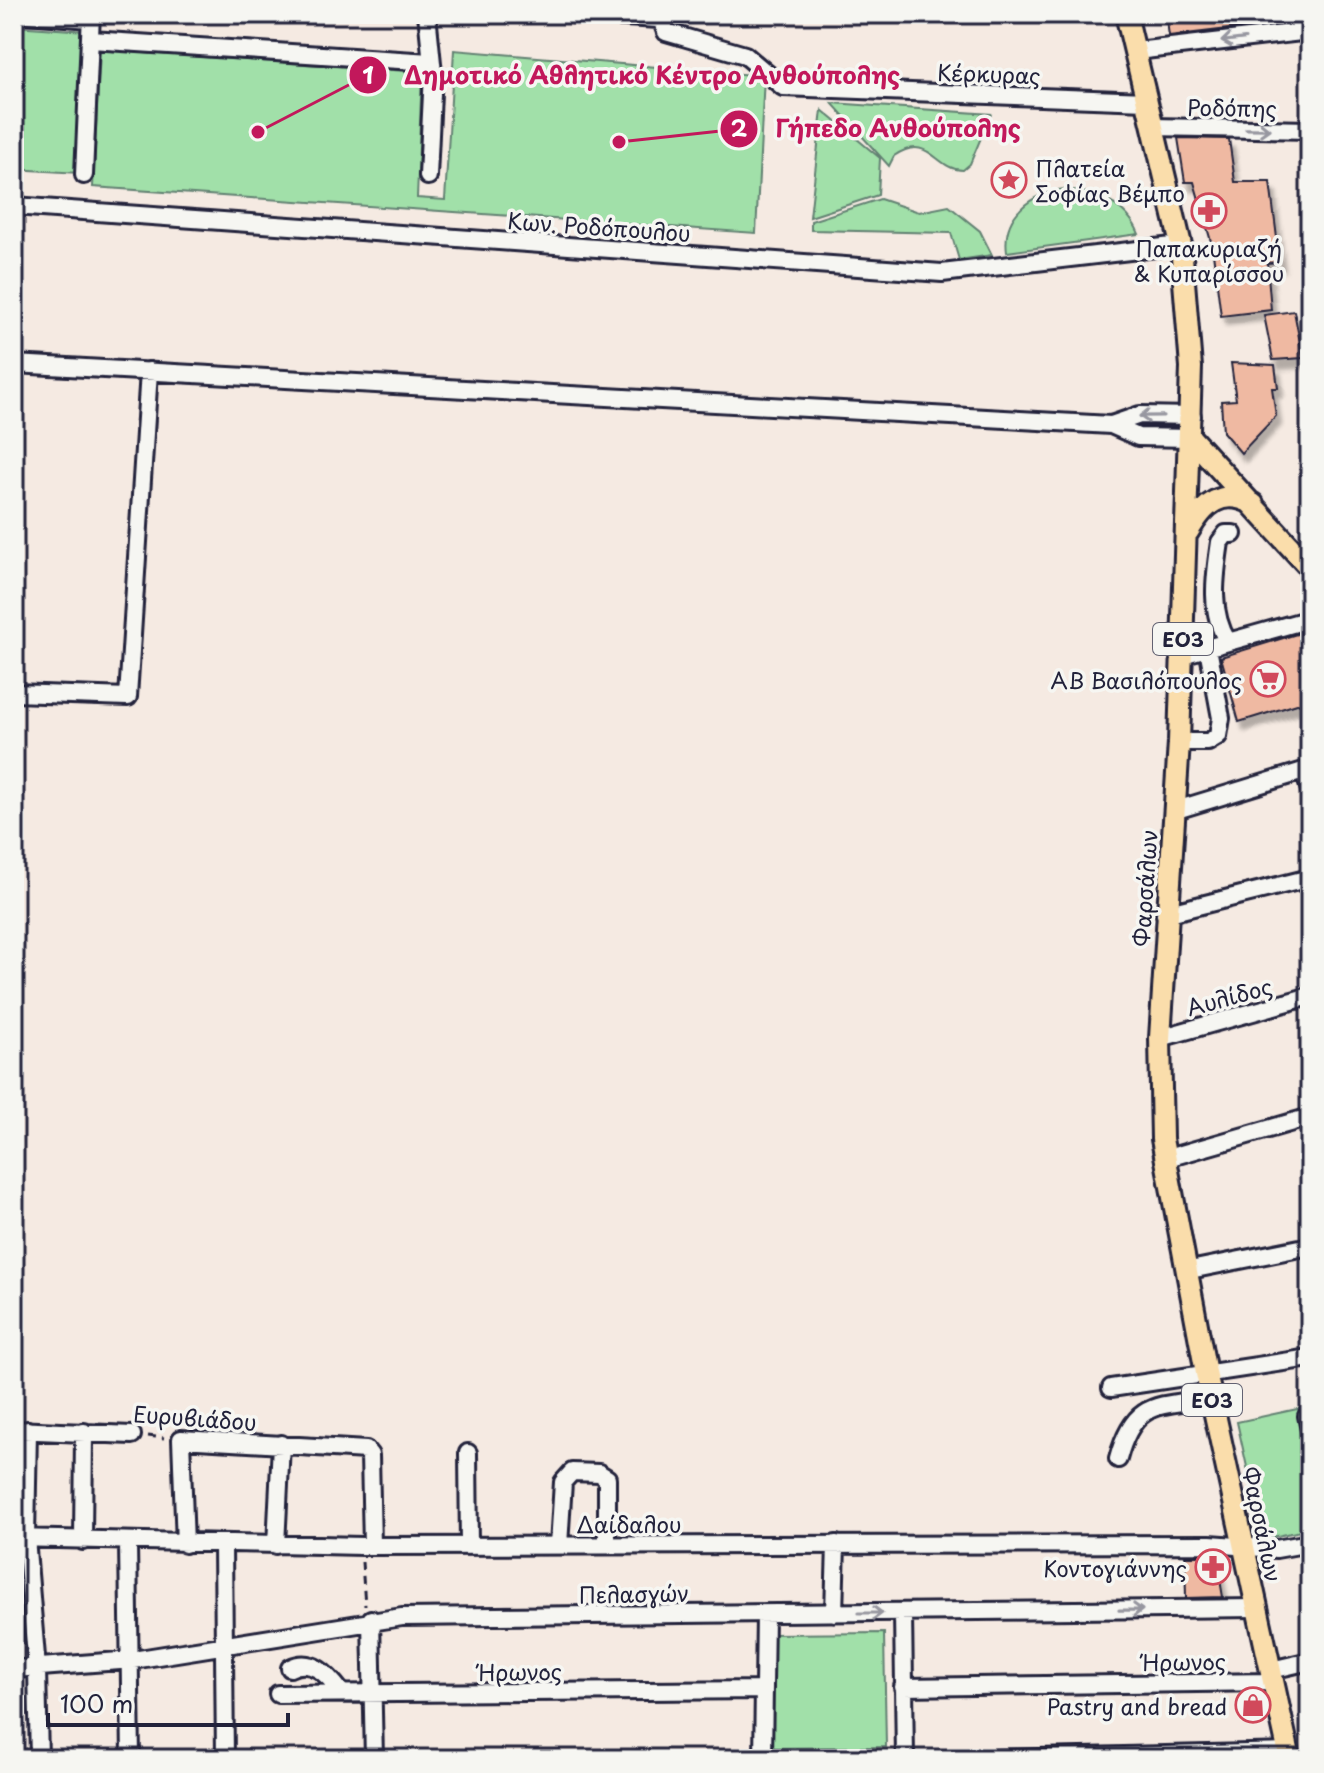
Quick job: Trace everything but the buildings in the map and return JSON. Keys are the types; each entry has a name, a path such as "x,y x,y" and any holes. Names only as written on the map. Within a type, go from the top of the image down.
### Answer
{"main road":[{"name":"Φαρσάλων","path":"1126,14 1181,245 1189,324 1192,416 1179,742 1165,914 1160,1038 1164,1159 1211,1398 1289,1756"},
{"path":"1191,438 1257,506 1310,568"},
{"path":"1186,536 1196,519 1215,499 1231,495 1257,506"}],"street":[{"path":"27,14 91,16 84,175"},
{"path":"427,14 433,73 428,176"},
{"path":"574,14 659,16"},
{"name":"Κέρκυρας","path":"659,16 663,30 671,35 745,55 783,87 1146,101"},
{"path":"1136,51 1310,31"},
{"path":"91,40 430,62"},
{"name":"Ροδόπης","path":"1152,127 1310,130"},
{"name":"Κων. Ροδόπουλου","path":"14,206 942,273 980,272 1181,245"},
{"path":"14,364 1111,425 1138,437 1191,438"},
{"path":"14,693 128,697 149,371"},
{"path":"1111,425 1140,415 1192,416"},
{"path":"1228,642 1216,621 1215,606 1220,542 1226,534 1233,534"},
{"path":"1182,655 1310,619"},
{"path":"1179,742 1208,742 1218,736 1221,718 1208,648"},
{"path":"1173,811 1307,770 1310,790"},
{"path":"1165,914 1310,878"},
{"name":"Αυλίδος","path":"1160,1038 1310,996"},
{"path":"1164,1159 1310,1117"},
{"path":"1185,1271 1310,1246"},
{"path":"1111,1388 1310,1358"},
{"path":"1118,1459 1125,1434 1143,1412 1211,1398"},
{"path":"21,1430 20,1538 37,1669 39,1759"},
{"name":"Ευρυβιάδου","path":"21,1430 132,1435"},
{"path":"83,1541 84,1432"},
{"path":"181,1439 185,1544"},
{"name":"Ευρυβιάδου","path":"181,1439 360,1447 370,1455 367,1546"},
{"path":"276,1545 281,1444"},
{"path":"468,1453 469,1546"},
{"path":"559,1545 563,1482 572,1472 599,1473 607,1478 607,1545"},
{"name":"Δαίδαλου","path":"20,1538 128,1543 367,1546 1244,1545 1276,1549 1310,1543"},
{"path":"128,1543 133,1660 131,1759"},
{"path":"834,1613 836,1544"},
{"path":"223,1545 225,1759"},
{"name":"Πελασγών","path":"14,1669 133,1660 368,1620 1257,1608"},
{"path":"903,1613 905,1759"},
{"path":"763,1759 765,1614"},
{"path":"368,1620 374,1759"},
{"name":"Ήρωνος","path":"903,1687 1272,1676 1310,1661"},
{"path":"290,1668 303,1663 312,1666 341,1692"},
{"name":"Ήρωνος","path":"278,1694 763,1690"},
{"path":"994,1759 1289,1756"}],"path":[{"name":"Ευρυβιάδου","path":"132,1435 181,1439"},
{"path":"367,1546 368,1620"}],"green space":[{"path":"14,26 86,31 79,173 14,169"},
{"path":"100,50 422,72 417,198 445,200 454,50 764,76 756,233 93,187"},
{"path":"832,103 991,114 970,164 963,170 953,168 916,148 894,156 889,166"},
{"path":"822,110 880,158 878,195 810,217"},
{"path":"1065,189 1109,201 1127,215 1139,234 1007,252 1009,227 1021,208 1041,195"},
{"path":"880,199 919,212 949,206 980,231 992,255 959,260 951,233 811,230 811,221"},
{"path":"1302,1408 1310,1444 1310,1529 1263,1539 1237,1422"},
{"path":"884,1633 886,1747 771,1748 769,1634"}],"place":[{"name":"Δημοτικό Αθλητικό Κέντρο Ανθούπολης","path":"258,132"},
{"name":"Γήπεδο Ανθούπολης","path":"619,142"},
{"name":"Πλατεία Σοφίας Βέμπο","path":"1009,180"},
{"name":"Παπακυριαζή & Κυπαρίσσου","path":"1209,211"},
{"name":"ΑΒ Βασιλόπουλος","path":"1268,679"},
{"name":"Κοντογιάννης","path":"1213,1567"},
{"name":"Pastry and bread","path":"1253,1705"}]}
